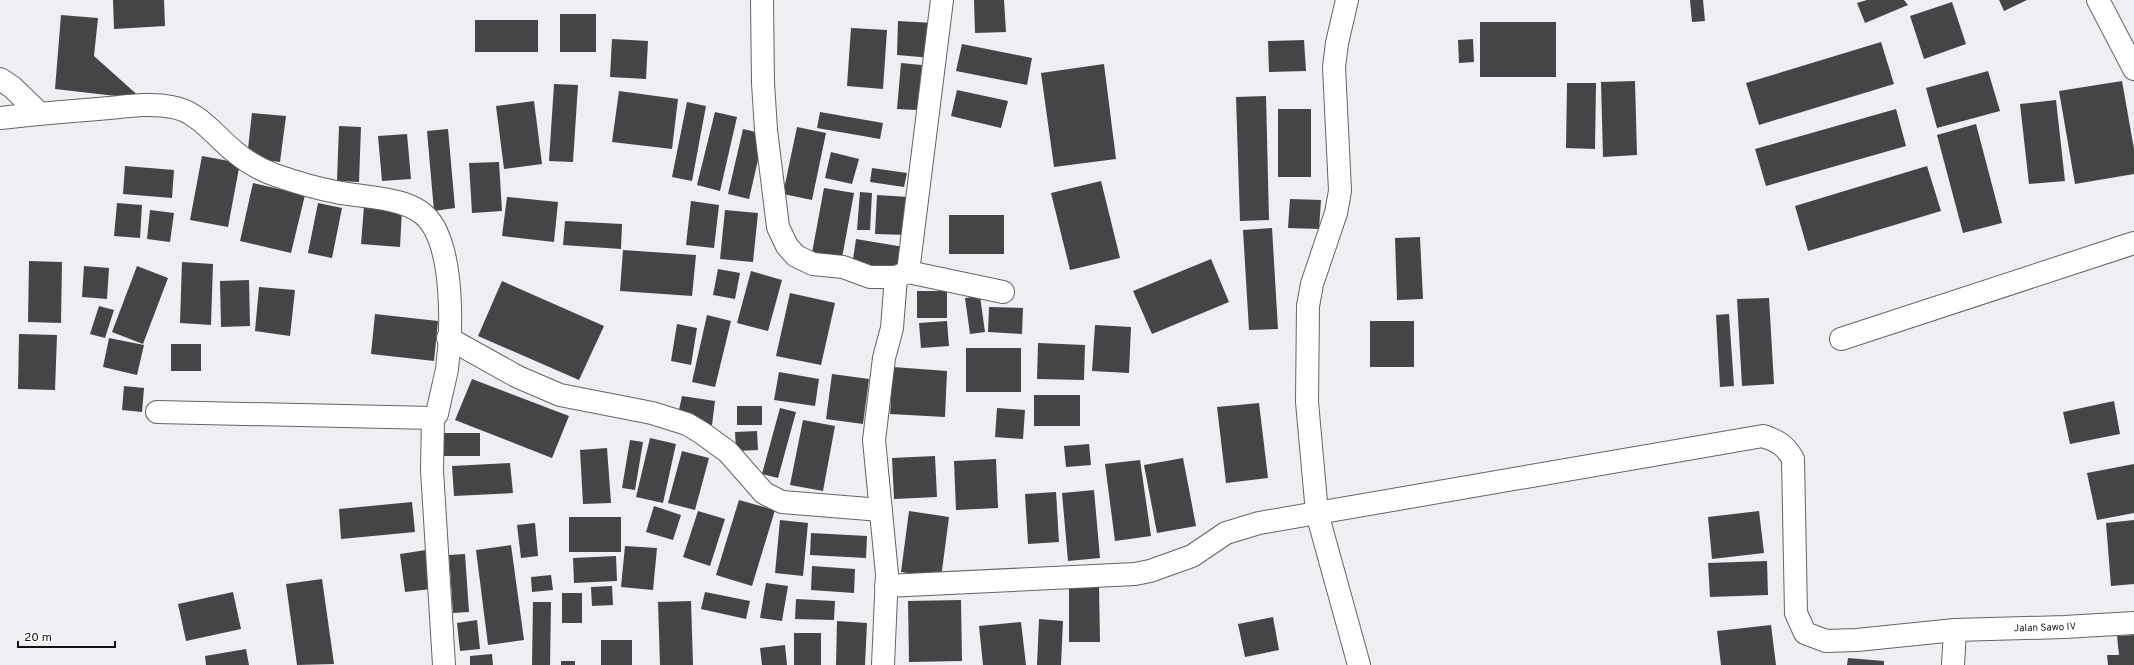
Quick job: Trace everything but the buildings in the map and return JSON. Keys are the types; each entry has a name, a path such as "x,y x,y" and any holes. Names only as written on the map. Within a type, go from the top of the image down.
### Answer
{"street":[{"path":"762,0 763,83 767,137 778,227 787,246 796,256 813,264 843,267 870,277 902,275 1003,292"},
{"path":"883,665 886,552 874,440 884,358 892,328 902,275 942,0"},
{"path":"1347,0 1337,42 1334,67 1340,191 1336,213 1312,284 1308,306 1308,402 1317,513 1359,665"},
{"path":"2098,0 2134,69"},
{"path":"0,79 39,113"},
{"path":"0,118 39,113 153,105 173,107 188,112 235,152 252,164 273,175 338,192 376,198 416,208 429,220 439,239 448,277 447,368 436,414 433,418 432,470 444,665"},
{"path":"1841,339 2134,243"},
{"path":"448,338 518,377 560,395 652,413 686,424 702,433 728,452 764,492 782,502 881,510"},
{"path":"157,412 433,418"},
{"name":"Jalan Sawo IV","path":"886,586 1135,574 1150,571 1192,556 1226,533 1259,522 1763,436 1777,440 1786,448 1793,459 1796,613 1805,633 1826,641 1857,640 1955,630 2064,627 2134,623"},
{"path":"1953,665 1955,630"}]}
